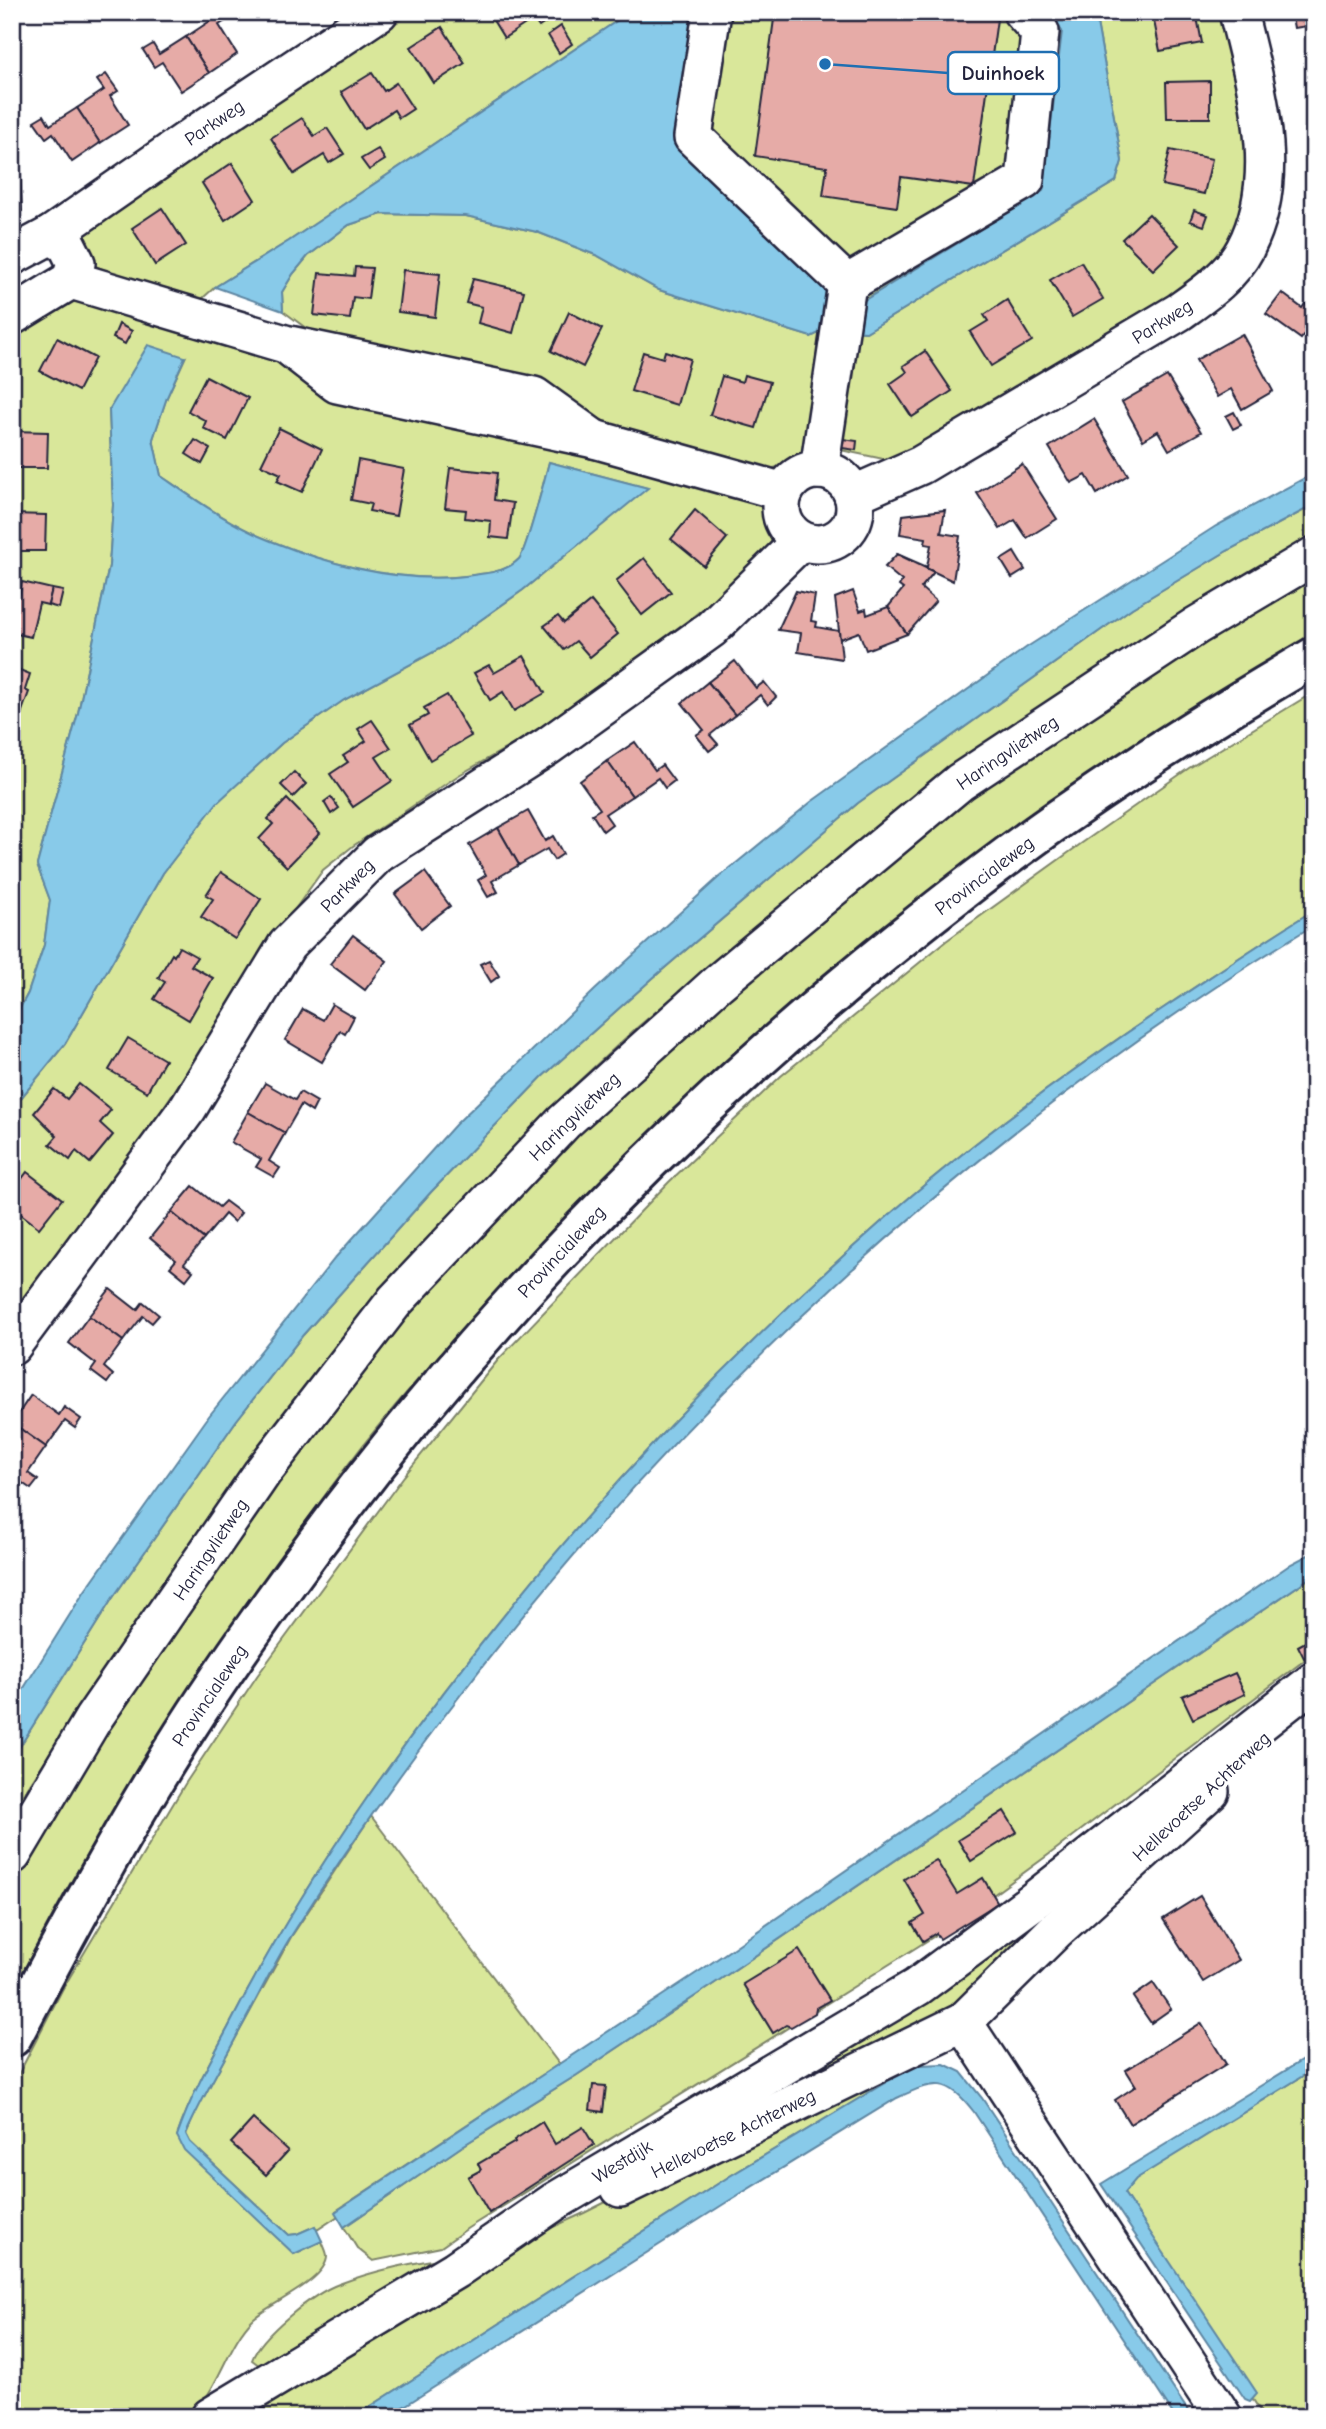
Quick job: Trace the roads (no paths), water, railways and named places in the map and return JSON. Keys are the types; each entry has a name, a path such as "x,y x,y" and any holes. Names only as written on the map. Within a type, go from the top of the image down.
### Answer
{"main road":[{"name":"Provincialeweg","path":"12,2037 79,1910 173,1749 262,1616 360,1483 477,1341 608,1201 757,1059 857,974 959,893 1067,814 1219,713 1314,657"}],"street":[{"name":"Parkweg","path":"12,256 51,235 198,132 379,12"},
{"path":"712,12 693,137 847,284"},
{"path":"847,284 1025,180 1040,32 1022,12"},
{"name":"Parkweg","path":"853,495 921,465 1180,312 1217,284 1245,250 1261,206 1266,153 1254,79 1238,12"},
{"path":"12,316 71,279 76,263 67,245 51,235"},
{"path":"71,279 285,344 337,384 594,439 784,492"},
{"path":"819,470 847,284"},
{"path":"819,470 840,478 853,495 854,517 850,527 842,535 823,544 801,541 792,534 781,514 784,492 798,476 819,470"},
{"name":"Parkweg","path":"12,1346 188,1108 287,945 378,854 548,746 711,629 801,541"},
{"name":"Haringvlietweg","path":"12,1855 93,1719 262,1473 395,1301 564,1122 718,983 960,782 1196,626 1314,556"},
{"name":"Hellevoetse Achterweg","path":"1032,1902 1314,1681"},
{"name":"Hellevoetse Achterweg","path":"500,2238 548,2222 963,2022 1055,1931 1256,1748 1314,1681"},
{"name":"Westdijk","path":"210,2417 455,2270 554,2202 916,1987 1032,1902"},
{"path":"963,2022 1223,2417"}],"water":[{"path":"630,12 705,12 687,142 837,302 831,327 811,337 659,290 598,256 537,232 466,216 382,214 349,225 308,256 293,274 282,292 283,311 215,287 289,241"},
{"path":"1046,12 1095,12 1122,161 1116,181 866,332 850,331 855,306 1043,191 1062,31"},
{"path":"148,345 185,357 167,397 153,439 161,476 242,528 321,559 374,572 427,578 496,571 515,563 522,553 549,462 648,488 523,590 441,648 344,700 282,743 217,803 163,873 65,1044 12,1109 12,1023 28,993 44,945 50,900 37,865 78,713 109,566 113,505 109,410"},
{"path":"1314,473 1314,505 1227,551 1132,608 858,803 542,1077 431,1192 303,1335 236,1421 112,1599 12,1759 12,1707 84,1592 209,1416 335,1258 455,1125 595,990 718,878 811,802 1027,647 1216,526"},
{"path":"1314,910 1314,925 1189,1005 1068,1091 952,1183 840,1281 733,1383 631,1491 534,1603 442,1719 365,1825 286,1945 186,2134 190,2142 289,2235 315,2226 322,2241 294,2254 184,2150 177,2136 207,2068 277,1938 350,1823 425,1717 483,1641 607,1495 739,1355 808,1288 913,1194 1058,1081"},
{"path":"1314,1552 1314,1575 715,1983 577,2075 464,2145 344,2227 335,2212 704,1968 1291,1564"},
{"path":"1314,2053 1314,2069 1136,2179 1124,2193 1257,2393 1250,2401 1245,2399 1101,2184"},
{"path":"944,2064 961,2072 982,2098 1192,2417 1175,2417 974,2112 948,2087 931,2085 897,2098 387,2417 354,2417 730,2176 888,2081 919,2065"}],"place":[{"name":"Duinhoek","path":"825,64"}]}
